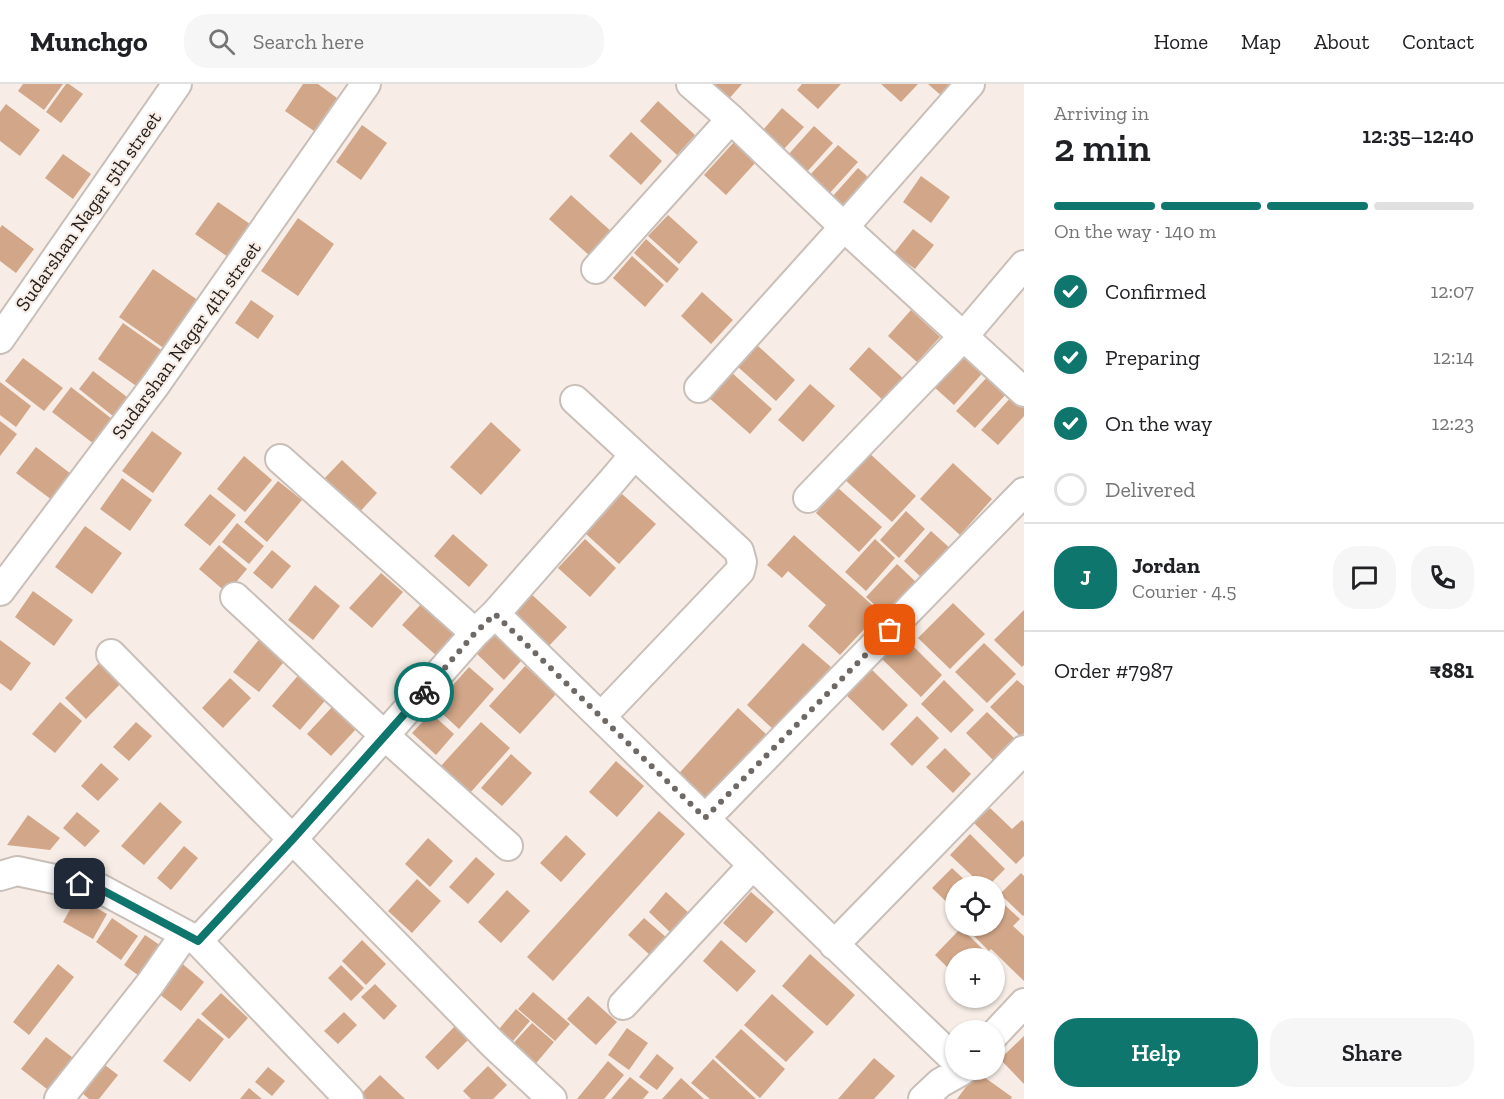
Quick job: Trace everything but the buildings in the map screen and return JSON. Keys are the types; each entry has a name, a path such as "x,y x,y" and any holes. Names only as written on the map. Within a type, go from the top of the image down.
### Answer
{"street":[{"name":"Sudarshan Nagar 5th street","path":"0,339 177,84"},
{"name":"Sudarshan Nagar 4th street","path":"0,591 156,384 366,84"},
{"path":"691,84 1024,392"},
{"path":"699,388 970,84"},
{"path":"596,269 731,119"},
{"path":"808,498 963,337 1024,265"},
{"path":"575,400 739,551 742,562 740,571 601,717"},
{"path":"59,1099 150,984 192,938 293,839 634,455"},
{"path":"280,459 601,717 945,1051"},
{"path":"705,818 1024,492"},
{"path":"235,597 508,846"},
{"path":"111,654 493,1044 552,1099"},
{"path":"834,945 1024,750"},
{"path":"622,1005 753,865"},
{"path":"6,869 100,889 192,938 349,1099"},
{"path":"1005,1023 1024,1003"},
{"path":"924,1099 945,1080"}],"way so far":[{"path":"424,692 475,633 495,614 705,818 890,630"}],"route":[{"path":"80,884 100,889 198,941 424,692"}]}
